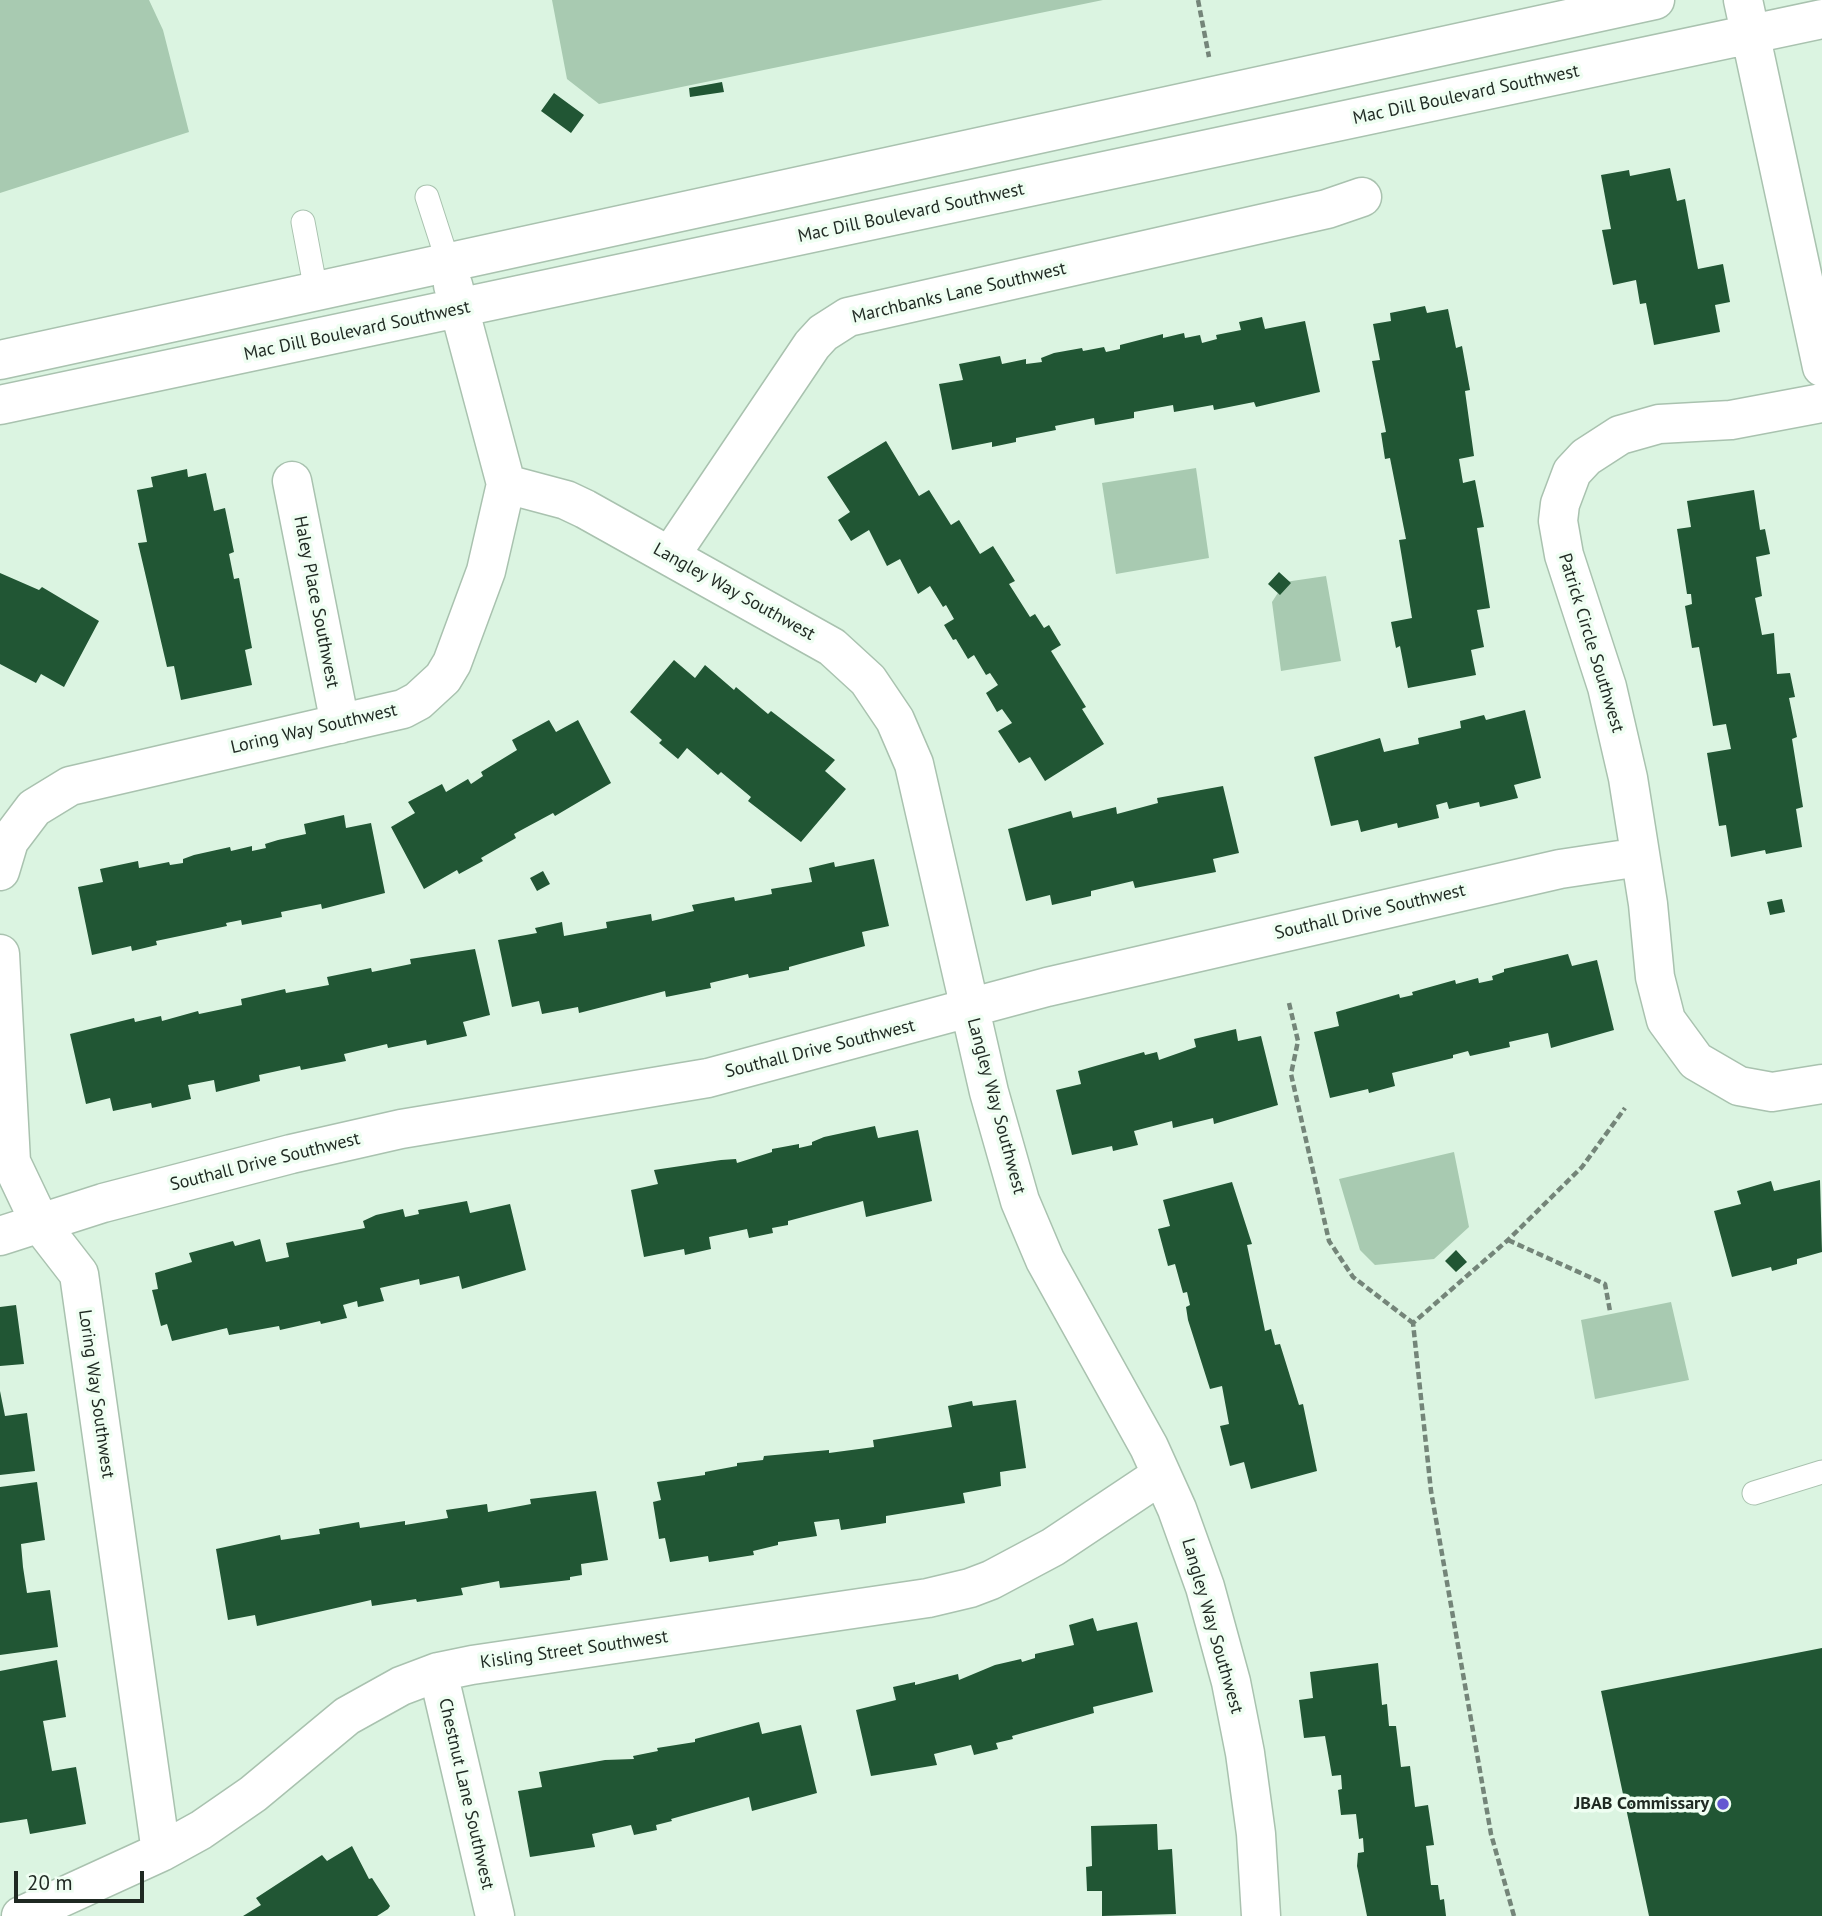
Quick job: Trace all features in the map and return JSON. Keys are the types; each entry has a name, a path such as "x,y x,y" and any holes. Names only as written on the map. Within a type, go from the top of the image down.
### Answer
{"street":[{"path":"0,359 1655,0"},
{"path":"1746,17 1822,367"},
{"name":"Mac Dill Boulevard Southwest","path":"0,405 459,310 1746,17 1822,19"},
{"name":"Marchbanks Lane Southwest","path":"670,556 812,345 823,333 848,317 1314,212 1362,197"},
{"name":"Loring Way Southwest","path":"3,849 34,808 70,786 403,709 431,691 443,678 452,663 486,571 506,484 448,262"},
{"name":"Patrick Circle Southwest","path":"1822,402 1744,418 1639,428 1620,435 1587,457 1572,472 1564,487 1558,521 1560,538 1613,710 1628,778 1665,1020 1684,1048 1710,1071 1739,1086 1772,1092 1822,1084"},
{"name":"Haley Place Southwest","path":"292,481 340,723"},
{"name":"Langley Way Southwest","path":"506,484 566,500 832,647 877,693 895,720 914,764 1007,1164 1049,1267 1126,1402 1161,1475 1201,1574 1231,1682 1252,1796 1261,1916"},
{"name":"Southall Drive Southwest","path":"0,1236 103,1203 290,1154 413,1126 685,1083 1047,987 1560,869 1640,857"},
{"name":"Loring Way Southwest","path":"0,954 11,1162 41,1225 79,1274 161,1852"},
{"name":"Kisling Street Southwest","path":"21,1916 161,1852 232,1809 347,1716 401,1686 438,1672 928,1598 970,1588 991,1580 1053,1547 1161,1475"},
{"name":"Chestnut Lane Southwest","path":"438,1672 495,1916"}],"lane":[{"path":"427,197 448,262"},
{"path":"303,222 316,290"},
{"path":"1754,1493 1822,1472"}],"path":[{"path":"1198,0 1216,96"},
{"path":"1289,1003 1298,1041 1291,1074 1329,1241 1353,1277 1413,1323 1431,1491 1491,1834 1514,1916"},
{"path":"1413,1323 1508,1240 1582,1167 1625,1108"},
{"path":"1508,1240 1605,1284 1610,1311"}],"green space":[{"path":"0,0 149,0 163,30 189,132 0,193"},
{"path":"552,0 1103,0 599,104 567,79"},
{"path":"1196,468 1209,558 1116,574 1102,483"},
{"path":"1326,576 1341,661 1281,671 1272,602 1285,582"},
{"path":"1454,1152 1469,1227 1434,1259 1375,1265 1360,1250 1339,1179"},
{"path":"1671,1302 1689,1380 1595,1399 1581,1320"}],"building":[{"path":"722,82 724,92 690,97 689,88"},
{"path":"554,93 584,115 571,133 541,111"},
{"path":"1670,168 1677,201 1685,199 1698,269 1723,264 1730,302 1715,305 1720,332 1654,345 1646,303 1640,304 1636,280 1613,285 1602,230 1611,229 1601,175 1629,170 1630,176"},
{"path":"1425,306 1427,313 1448,309 1456,348 1462,346 1470,390 1465,391 1474,456 1459,459 1463,483 1475,480 1484,527 1477,528 1490,608 1477,610 1484,647 1471,650 1476,675 1408,688 1400,646 1396,648 1391,622 1412,618 1399,540 1406,539 1390,458 1385,459 1381,433 1386,432 1372,361 1380,360 1373,324 1391,321 1390,313"},
{"path":"1262,317 1265,329 1305,321 1320,392 1256,407 1254,402 1214,410 1213,405 1174,412 1173,405 1134,412 1134,418 1095,425 1094,418 1055,426 1056,430 1016,438 1016,442 992,447 992,442 952,450 939,384 963,380 959,364 1000,356 1002,364 1026,359 1026,364 1042,362 1041,358 1054,353 1104,347 1106,352 1120,349 1120,345 1163,334 1163,338 1184,333 1185,338 1200,335 1202,343 1217,339 1216,335 1241,330 1239,322"},
{"path":"886,441 919,496 929,490 951,525 959,520 980,554 993,546 1015,581 1009,584 1030,617 1035,614 1044,628 1049,625 1061,645 1051,651 1086,707 1082,709 1104,744 1045,781 1030,757 1019,763 998,731 1012,723 1002,709 997,712 986,693 998,685 990,673 986,675 974,655 968,659 956,639 953,640 944,625 954,619 946,605 943,607 930,586 918,594 900,559 887,566 869,530 851,541 838,520 850,512 827,477"},
{"path":"187,469 188,477 206,473 214,511 225,508 234,552 229,554 234,579 239,578 252,648 245,650 252,685 181,700 174,666 167,667 138,543 147,542 137,490 153,487 151,477"},
{"path":"1754,490 1760,530 1765,529 1770,554 1756,557 1762,596 1755,598 1762,635 1774,633 1777,674 1790,673 1795,697 1789,698 1797,737 1792,739 1803,807 1796,809 1802,847 1766,854 1765,850 1731,857 1726,825 1719,826 1707,753 1731,749 1726,724 1713,726 1699,647 1692,648 1685,606 1692,604 1691,594 1687,594 1677,529 1691,527 1687,501"},
{"path":"1279,572 1291,583 1280,595 1268,584"},
{"path":"0,573 39,590 42,587 99,621 64,687 41,674 36,683 0,664"},
{"path":"674,660 695,678 705,665 734,690 736,687 768,714 771,711 835,760 825,771 846,789 801,842 748,801 751,797 721,772 718,775 687,748 678,759 659,743 662,740 630,712"},
{"path":"1525,710 1541,778 1514,785 1518,798 1480,807 1479,802 1449,809 1447,802 1436,805 1439,818 1398,828 1397,823 1361,832 1358,820 1331,826 1314,757 1380,738 1384,752 1419,744 1418,738 1461,728 1460,721 1484,715 1486,720"},
{"path":"549,720 556,732 578,720 611,783 555,816 553,813 514,834 516,838 481,858 483,861 459,874 457,870 424,889 391,827 415,813 408,802 442,784 446,792 468,779 471,784 483,776 481,772 517,750 512,740"},
{"path":"1223,786 1239,853 1213,859 1216,872 1135,888 1133,881 1091,891 1091,896 1052,905 1050,895 1026,901 1008,829 1071,811 1073,818 1116,807 1117,814 1158,803 1157,798"},
{"path":"344,815 346,828 371,823 385,893 322,909 321,904 281,912 282,917 242,925 241,920 226,923 227,926 156,941 157,945 132,951 131,946 92,955 78,887 103,882 100,869 138,861 139,868 169,862 170,865 183,863 183,859 194,855 230,847 231,851 252,846 252,851 266,848 265,844 306,834 304,824"},
{"path":"874,859 889,926 862,932 865,946 789,967 789,970 749,978 748,974 710,983 711,988 666,997 665,991 579,1013 578,1007 542,1014 539,1001 512,1007 498,940 537,933 535,928 562,922 564,936 607,928 606,922 651,914 652,921 694,911 692,905 734,897 735,901 772,894 771,889 812,882 809,868 834,862 835,867"},
{"path":"543,871 550,884 537,891 530,878"},
{"path":"1782,899 1785,912 1770,915 1767,902"},
{"path":"475,949 490,1015 463,1022 467,1036 427,1045 426,1040 388,1048 387,1044 344,1054 346,1061 301,1070 300,1066 259,1075 260,1081 216,1092 214,1080 188,1085 191,1099 152,1108 151,1103 113,1111 110,1098 86,1104 70,1034 134,1018 135,1022 161,1016 162,1021 198,1011 199,1014 242,1005 241,999 285,989 286,993 329,985 327,977 371,968 372,972 411,964 410,959"},
{"path":"1568,954 1572,966 1597,960 1614,1030 1551,1048 1548,1033 1509,1042 1510,1047 1470,1056 1468,1051 1453,1055 1453,1058 1392,1073 1395,1086 1369,1093 1368,1089 1330,1098 1314,1032 1339,1026 1336,1012 1399,994 1400,998 1413,995 1412,992 1455,980 1456,984 1478,978 1479,983 1493,980 1492,976 1504,972 1504,969"},
{"path":"1236,1029 1238,1041 1261,1036 1278,1105 1214,1124 1213,1118 1173,1128 1172,1121 1134,1131 1138,1145 1113,1151 1112,1146 1072,1155 1056,1090 1081,1084 1078,1071 1144,1052 1145,1055 1157,1052 1159,1060 1196,1047 1194,1039"},
{"path":"875,1126 878,1138 918,1130 932,1201 866,1217 863,1201 788,1221 788,1225 772,1228 773,1233 749,1238 747,1229 709,1237 711,1249 685,1255 684,1249 644,1257 631,1190 658,1184 654,1170 721,1160 736,1159 737,1163 772,1152 772,1149 799,1144 799,1148 812,1145 812,1142 824,1137"},
{"path":"1820,1180 1822,1252 1797,1259 1797,1264 1772,1271 1771,1267 1732,1277 1714,1211 1741,1204 1737,1191 1771,1181 1774,1191"},
{"path":"1232,1182 1252,1244 1247,1245 1265,1331 1271,1329 1275,1345 1280,1344 1299,1405 1303,1404 1317,1471 1251,1489 1244,1462 1230,1466 1220,1426 1229,1424 1222,1386 1210,1389 1188,1320 1186,1307 1190,1305 1187,1292 1183,1293 1175,1264 1168,1266 1158,1229 1170,1226 1163,1200"},
{"path":"467,1201 470,1213 510,1204 526,1270 462,1289 459,1276 420,1285 419,1279 380,1288 384,1301 358,1307 357,1301 343,1305 347,1318 321,1324 320,1321 280,1330 279,1326 229,1335 227,1328 172,1341 167,1324 161,1326 152,1290 158,1289 155,1273 192,1262 189,1253 233,1241 235,1246 260,1239 266,1262 289,1257 286,1243 365,1228 363,1221 376,1215 403,1209 405,1217 419,1214 418,1210"},
{"path":"1456,1250 1467,1262 1456,1272 1445,1261"},
{"path":"16,1305 24,1364 0,1366 0,1307"},
{"path":"0,1391 5,1416 27,1413 35,1471 0,1475"},
{"path":"1016,1400 1026,1468 1000,1472 1001,1486 963,1493 965,1503 886,1516 886,1523 841,1530 839,1519 814,1522 817,1536 778,1542 778,1545 753,1551 754,1555 709,1562 708,1556 670,1562 665,1538 659,1539 653,1502 661,1500 657,1482 705,1475 705,1472 737,1466 737,1463 763,1460 764,1456 829,1450 829,1453 874,1447 873,1440 952,1427 948,1406 972,1401 973,1406"},
{"path":"37,1482 45,1540 21,1544 23,1567 27,1593 50,1590 58,1647 0,1655 0,1487"},
{"path":"596,1491 608,1560 581,1564 582,1575 570,1577 570,1580 500,1588 499,1581 461,1588 463,1595 372,1606 371,1600 257,1626 255,1615 228,1620 216,1549 280,1535 281,1540 320,1534 319,1529 359,1522 360,1528 405,1521 405,1525 448,1518 446,1510 487,1504 488,1512 531,1504 530,1499"},
{"path":"1093,1618 1097,1631 1137,1622 1153,1692 1093,1707 1094,1713 1012,1736 1013,1739 996,1743 998,1749 974,1755 971,1745 934,1754 937,1765 871,1776 856,1710 896,1700 893,1687 915,1682 915,1685 958,1674 959,1680 995,1665 1021,1659 1022,1662 1035,1658 1035,1654 1074,1645 1069,1625"},
{"name":"JBAB Commissary","path":"1822,1648 1822,1916 1649,1916 1601,1691"},
{"path":"57,1660 66,1717 43,1721 52,1771 76,1767 86,1824 30,1834 27,1819 0,1823 0,1671"},
{"path":"1378,1663 1382,1705 1387,1704 1389,1726 1396,1726 1401,1767 1410,1766 1415,1807 1428,1805 1434,1845 1426,1846 1431,1885 1438,1885 1440,1900 1444,1899 1446,1916 1367,1916 1357,1866 1358,1853 1364,1852 1363,1838 1359,1839 1356,1814 1341,1815 1338,1790 1342,1789 1341,1775 1332,1776 1325,1736 1304,1738 1299,1700 1313,1698 1310,1672"},
{"path":"759,1722 762,1734 801,1725 817,1793 752,1811 749,1797 671,1819 672,1821 656,1825 657,1830 634,1835 631,1825 592,1834 595,1847 530,1857 518,1791 542,1787 539,1772 605,1760 634,1759 633,1756 658,1751 657,1748 695,1742 695,1739"},
{"path":"1157,1824 1158,1850 1172,1849 1176,1914 1102,1916 1102,1891 1087,1891 1086,1867 1092,1866 1091,1826"},
{"path":"352,1846 369,1879 372,1878 390,1906 388,1909 377,1916 243,1916 261,1905 256,1898 322,1855 327,1861"}],"place":[{"name":"JBAB Commissary","path":"1723,1804"}]}
